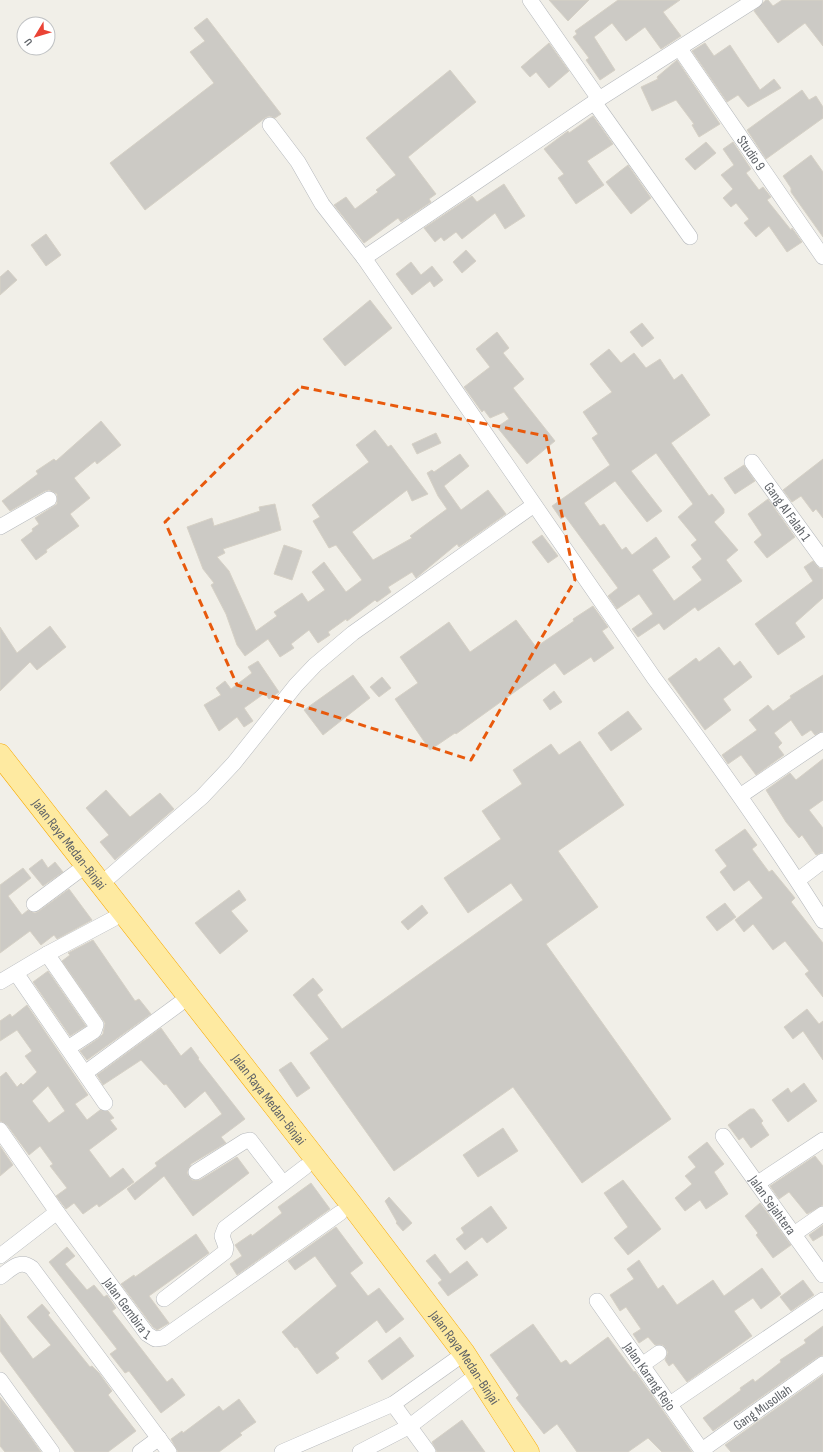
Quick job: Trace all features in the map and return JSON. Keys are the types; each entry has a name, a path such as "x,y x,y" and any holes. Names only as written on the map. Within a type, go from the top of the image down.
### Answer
{"highway":[{"name":"Jalan Raya Medan-Binjai","path":"0,755 188,997 298,1134 464,1354 528,1452"},
{"name":"Jalan Raya Medan-Binjai","path":"0,773 455,1360 515,1452"}],"street":[{"path":"530,0 690,237"},
{"path":"364,258 597,100 680,49 755,0"},
{"name":"Studio 9","path":"680,49 823,256"},
{"path":"270,125 298,162 322,204 364,258 654,678 740,796 798,880 823,921"},
{"name":"Gang Al Falah 1","path":"752,462 823,560"},
{"path":"0,527 49,499"},
{"path":"101,884 202,797 234,763 296,685 315,665 365,625 534,505"},
{"path":"740,796 823,740"},
{"path":"798,880 823,862"},
{"path":"34,904 77,872"},
{"path":"0,982 47,954 113,919"},
{"path":"47,954 96,1025 94,1031 68,1048"},
{"path":"16,973 105,1103"},
{"path":"85,1073 179,1004"},
{"name":"Jalan Gembira 1","path":"0,1130 57,1212 147,1334 152,1338 163,1338 340,1213"},
{"name":"Jalan Sejahtera","path":"723,1136 794,1234 821,1268"},
{"path":"196,1172 245,1141 250,1140 283,1183"},
{"path":"758,1183 823,1140"},
{"path":"164,1299 225,1252 226,1247 222,1236 225,1228 305,1167"},
{"path":"0,1256 57,1212"},
{"path":"794,1234 823,1214"},
{"path":"0,1277 19,1264 27,1264 32,1268 169,1452"},
{"path":"670,1404 823,1300"},
{"name":"Jalan Karang Rejo","path":"597,1301 703,1451"},
{"path":"642,1365 659,1353"},
{"path":"282,1452 393,1404 455,1360"},
{"name":"Gang Musollah","path":"703,1451 823,1364"},
{"path":"0,1380 52,1452"},
{"path":"360,1452 410,1426 469,1381"},
{"path":"393,1404 428,1452"},
{"path":"140,1452 159,1438"}],"highlighted area":[{"path":"301,387 546,436 575,580 471,760 237,685 165,522"}],"building":[{"path":"549,0 589,0 568,21"},
{"path":"618,0 680,0 663,12 681,36 661,49 645,27 626,41 612,23 594,37 615,70 600,80 586,60 589,58 573,37 577,34 575,31"},
{"path":"766,0 768,0 773,6 782,0 823,0 823,46 805,23 778,43 754,11"},
{"path":"207,18 281,114 275,118 269,116 265,118 145,210 110,163 214,83 190,52 205,41 194,28"},
{"path":"549,43 569,71 549,88 536,72 530,77 521,67"},
{"path":"705,43 714,56 730,45 760,90 774,79 781,88 748,107 738,95 727,102 692,51"},
{"path":"677,60 720,124 699,137 692,125 694,124 676,100 652,111 641,87 658,79 657,77"},
{"path":"450,70 476,102 408,157 436,194 429,199 431,202 401,222 398,218 364,243 334,205 346,197 355,209 378,192 376,190 396,175 366,138"},
{"path":"802,90 809,100 816,96 823,107 823,118 766,159 747,130"},
{"path":"593,116 613,144 587,161 604,185 576,204 558,178 564,174 544,149 568,131 569,133"},
{"path":"706,142 716,153 695,170 685,159"},
{"path":"733,142 751,169 746,173 759,190 763,187 771,197 767,200 791,230 792,228 802,242 787,252 769,226 756,237 744,223 749,219 736,203 731,207 723,198 733,189 721,175 734,165 723,149"},
{"path":"811,155 823,172 823,237 791,192 791,188 783,176"},
{"path":"628,165 651,198 631,214 606,182"},
{"path":"504,184 525,216 505,229 495,213 462,239 456,232 444,241 441,237 435,242 424,228 472,196 477,202"},
{"path":"46,234 61,255 46,266 31,245"},
{"path":"466,250 476,261 462,273 453,262"},
{"path":"411,262 421,275 432,266 443,280 434,287 430,281 412,295 396,274"},
{"path":"8,270 17,280 0,295 0,277"},
{"path":"370,300 392,328 345,366 323,339"},
{"path":"642,323 654,338 642,347 630,332"},
{"path":"497,332 509,348 503,353 524,379 513,388 555,441 527,464 497,427 509,419 504,412 490,418 484,410 482,412 464,387 490,367 476,349"},
{"path":"609,349 621,363 634,353 646,368 660,359 674,380 682,374 710,415 671,443 709,496 712,494 724,509 724,513 714,522 738,550 726,560 742,581 698,611 695,607 664,630 659,623 638,637 632,629 653,614 639,594 617,609 608,596 618,588 565,516 561,519 552,506 610,465 592,438 598,434 583,412 612,392 590,364","holes":["656,453 693,504 678,517 697,540 691,545 702,559 692,567 702,580 674,601 652,570 670,557 656,537 632,555 626,547 622,550 604,524 600,526 584,503 615,481 647,522 662,511 631,471"]},
{"path":"101,421 121,445 97,464 95,461 74,478 90,498 70,514 79,526 46,550 47,552 36,560 21,540 33,531 32,529 39,524 35,518 57,504 57,494 49,490 45,491 10,511 2,501 38,474 36,471 54,459 56,461"},
{"path":"375,430 388,447 391,445 428,494 412,501 407,490 352,532 373,560 412,538 410,536 447,509 438,496 427,473 432,470 434,472 460,454 469,466 444,486 461,510 488,490 506,514 459,547 457,544 416,578 412,572 388,587 391,592 377,602 375,600 347,621 346,619 328,632 330,635 318,643 309,630 291,644 294,648 280,657 268,639 245,656 237,645 226,614 211,585 214,583 203,569 187,527 212,518 214,526 260,511 259,507 275,504 281,530 223,549 225,553 217,557 229,571 256,631 277,616 274,612 302,593 308,602 325,590 312,572 324,562 346,592 362,580 336,545 329,548 313,521 320,517 312,505 369,462 356,445"},
{"path":"436,433 441,443 417,454 412,444"},
{"path":"823,459 823,518 816,509 813,512 801,496 792,502 783,490"},
{"path":"744,465 755,481 735,494 724,478"},
{"path":"768,499 795,537 767,558 754,542 762,535 748,514"},
{"path":"542,535 558,556 548,563 532,542"},
{"path":"284,545 302,551 292,580 274,574"},
{"path":"813,561 819,568 823,569 823,598 795,623 805,637 778,655 755,624 813,581 804,567"},
{"path":"593,606 608,627 602,631 614,648 594,662 591,657 564,675 555,663 456,734 455,733 430,750 395,699 418,683 400,657 449,622 470,652 516,620 536,647"},
{"path":"50,626 66,647 37,670 30,662 0,691 0,627 17,653"},
{"path":"719,647 734,666 740,661 752,677 723,699 731,710 705,730 668,679 696,658 699,662"},
{"path":"258,661 279,692 269,699 265,693 244,708 253,721 244,727 237,717 219,731 204,705 221,695 216,688 225,681 231,689 252,673 248,667"},
{"path":"353,675 370,698 323,735 304,710"},
{"path":"823,675 823,731 815,735 811,730 802,736 791,720 774,733 782,743 778,747 784,755 756,775 741,755 728,764 722,755 757,730 749,720 768,705 773,711 791,698 790,696"},
{"path":"382,677 391,688 379,697 370,687"},
{"path":"554,691 562,702 550,710 543,700"},
{"path":"628,711 642,729 611,751 598,733"},
{"path":"580,741 624,805 558,851 598,907 546,944 671,1119 582,1183 513,1087 394,1171 310,1053 329,1039 293,995 313,978 323,990 317,995 342,1029 523,900 511,883 468,913 444,878 501,839 482,811 522,784 513,770 551,744 559,755"},
{"path":"823,759 823,800 809,810 823,828 823,852 816,855 802,835 799,838 786,822 766,790 790,773 796,780"},
{"path":"106,790 130,817 160,793 174,809 115,860 100,842 109,835 86,808"},
{"path":"745,829 757,845 752,849 769,872 772,870 795,898 791,902 823,943 823,997 805,974 809,971 785,941 773,950 753,924 744,932 735,920 763,898 749,880 734,891 720,872 727,866 715,850"},
{"path":"42,859 48,868 55,862 63,872 43,886 29,869"},
{"path":"23,868 31,878 8,896 22,915 28,910 35,913 39,911 69,889 92,920 57,939 54,935 41,945 30,931 0,953 0,885"},
{"path":"239,890 246,900 231,911 248,931 220,954 195,923"},
{"path":"725,903 736,917 717,931 706,917"},
{"path":"422,905 428,913 408,930 401,922"},
{"path":"93,940 135,1001 139,999 151,1014 87,1060 80,1051 103,1034 105,1023 62,961 70,955 68,953"},
{"path":"48,971 86,1026 70,1036 33,982"},
{"path":"27,1005 88,1095 75,1104 87,1120 100,1110 108,1111 114,1118 110,1120 117,1129 89,1150 110,1178 123,1168 134,1182 99,1207 97,1204 83,1214 74,1203 66,1209 56,1196 67,1188 50,1166 53,1164 40,1146 29,1155 7,1125 0,1121 0,1077 6,1072 17,1087 21,1083 23,1085 37,1072 25,1056 32,1051 17,1030 0,1041 0,1021 10,1014 12,1017","holes":["48,1086 65,1111 49,1123 32,1101"]},
{"path":"807,1009 819,1024 823,1021 823,1060 803,1031 793,1039 784,1027"},
{"path":"161,1028 181,1056 191,1047 199,1058 198,1059 245,1119 221,1137 226,1143 191,1164 187,1173 192,1180 200,1180 237,1157 249,1173 193,1216 164,1176 135,1200 127,1189 157,1166 155,1163 222,1114 205,1091 185,1108 166,1084 164,1085 141,1060 103,1085 97,1075"},
{"path":"291,1062 310,1088 297,1097 279,1070"},
{"path":"804,1083 817,1101 788,1122 772,1100 788,1088 791,1093"},
{"path":"750,1109 754,1109 763,1121 761,1123 769,1135 751,1148 743,1137 739,1140 728,1125"},
{"path":"503,1128 518,1151 478,1177 463,1155"},
{"path":"707,1142 724,1164 714,1172 728,1194 706,1209 700,1200 685,1211 675,1198 692,1184 685,1176 696,1167 688,1157"},
{"path":"0,1146 13,1165 0,1176"},
{"path":"815,1156 823,1166 823,1205 807,1214 789,1192 779,1199 770,1186"},
{"path":"623,1180 661,1229 628,1255 614,1238 628,1227 604,1193"},
{"path":"311,1183 330,1209 237,1275 230,1264 242,1256 235,1245 251,1234 252,1236 282,1213 278,1207"},
{"path":"389,1197 412,1223 403,1231 396,1223 397,1222 385,1201"},
{"path":"760,1203 791,1245 773,1258 756,1235 758,1233 745,1216"},
{"path":"491,1206 507,1228 487,1243 482,1237 465,1250 456,1239 464,1233 461,1228"},
{"path":"823,1225 823,1235 813,1241 809,1235"},
{"path":"336,1227 363,1263 350,1273 368,1296 379,1288 404,1319 386,1333 377,1320 335,1353 339,1358 317,1374 297,1347 295,1348 282,1332 337,1286 315,1256 295,1270 288,1261"},
{"path":"196,1234 209,1253 149,1296 169,1323 157,1330 153,1327 121,1284 134,1275 135,1277"},
{"path":"67,1247 75,1256 65,1264 87,1290 94,1285 104,1297 107,1295 116,1308 112,1311 167,1382 172,1378 185,1395 161,1413 129,1371 125,1373 110,1354 117,1349 49,1262"},
{"path":"435,1254 450,1274 467,1261 478,1275 448,1296 438,1283 442,1280 426,1261"},
{"path":"639,1260 658,1289 663,1285 677,1305 713,1280 724,1296 762,1268 781,1294 761,1309 753,1298 734,1311 752,1336 687,1382 673,1363 669,1366 665,1360 668,1352 663,1345 655,1345 648,1337 639,1343 633,1334 641,1329 626,1307 620,1311 610,1295 634,1279 627,1269"},
{"path":"803,1280 814,1295 791,1311 780,1297"},
{"path":"42,1304 50,1313 48,1315 90,1367 92,1366 99,1373 112,1391 108,1395 136,1431 108,1452 75,1452 0,1351 0,1314 33,1359 51,1345 27,1317"},
{"path":"533,1324 561,1363 566,1360 570,1365 608,1337 634,1372 635,1371 692,1452 662,1452 648,1438 628,1452 577,1452 557,1424 544,1434 516,1398 519,1395 490,1355"},
{"path":"823,1326 823,1355 713,1431 703,1418 741,1390 740,1388 753,1379 755,1382 781,1362 780,1360 806,1343 804,1340"},
{"path":"400,1337 414,1356 382,1380 368,1361"},
{"path":"823,1375 823,1452 731,1452 725,1445"},
{"path":"0,1397 41,1452 5,1452 0,1446"},
{"path":"239,1399 256,1422 240,1433 242,1435 219,1452 178,1452 171,1439 182,1431 183,1433 219,1406 223,1411"},
{"path":"462,1420 485,1452 437,1452 432,1442"}]}
